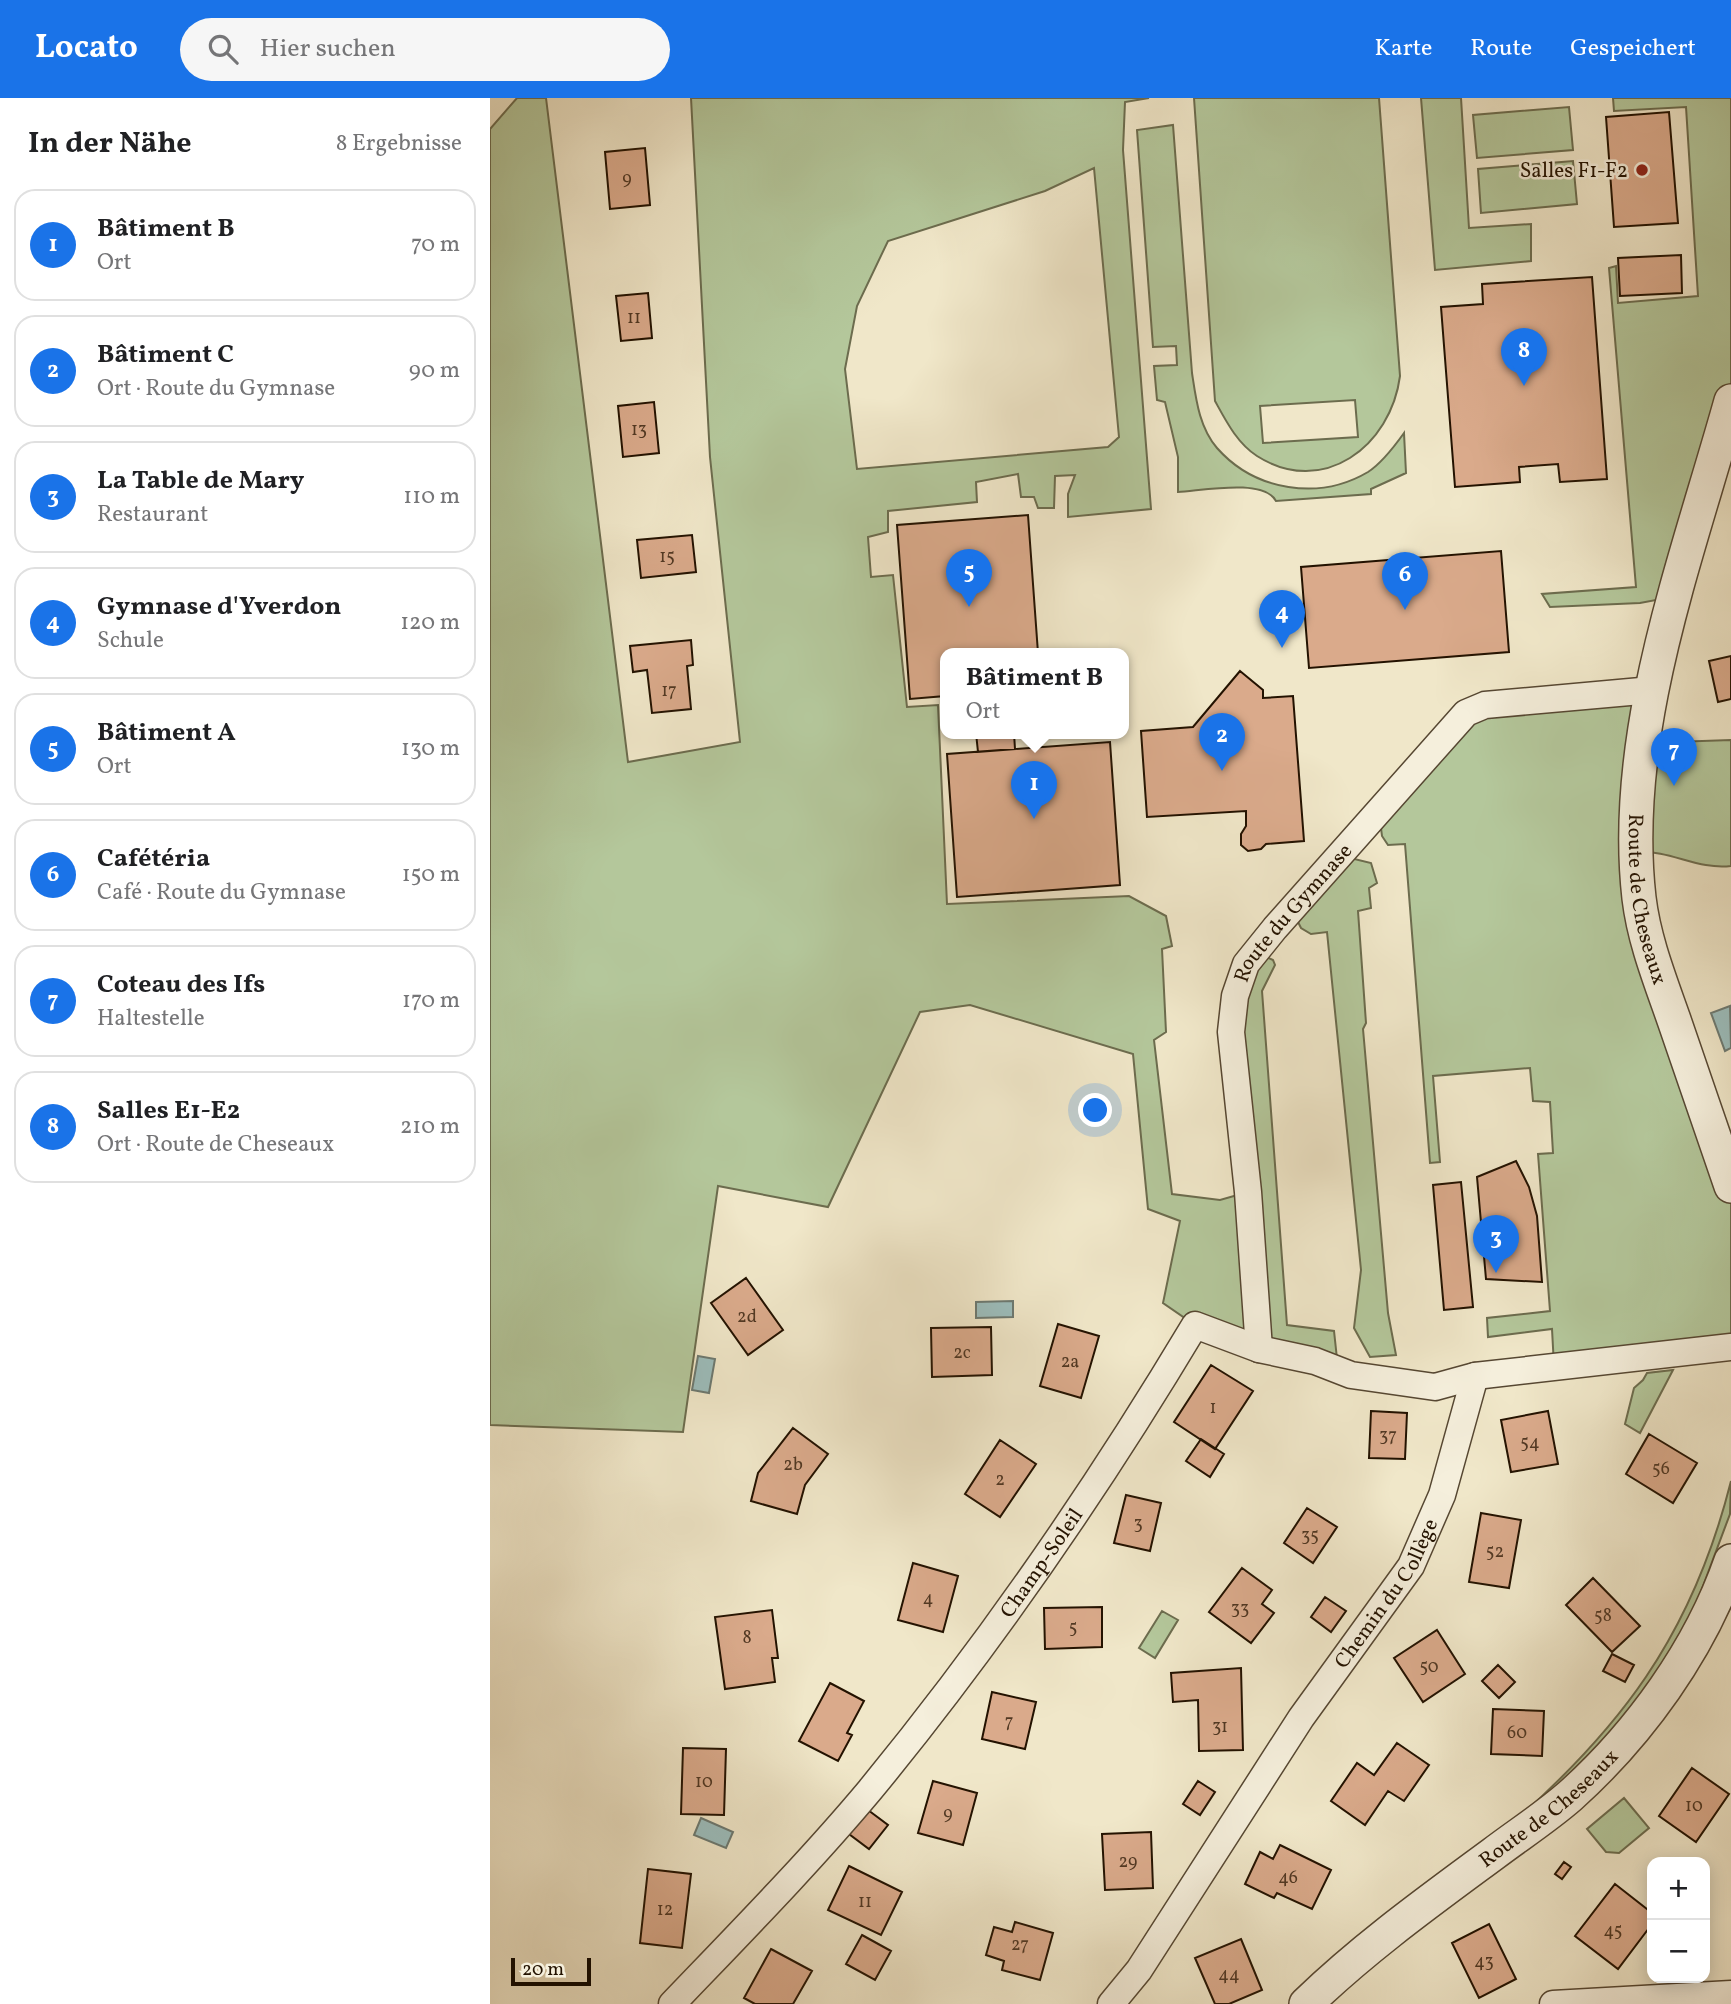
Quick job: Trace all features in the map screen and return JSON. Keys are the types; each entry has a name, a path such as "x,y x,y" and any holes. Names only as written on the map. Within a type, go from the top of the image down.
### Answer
{"street":[{"name":"Route de Cheseaux","path":"1731,401 1674,599 1653,690 1635,804 1640,899 1649,947 1731,1186"},
{"name":"Route du Gymnase","path":"1259,1349 1248,1192 1231,1032 1235,996 1246,964 1466,713 1485,705 1653,690"},
{"name":"Champ-Soleil","path":"672,2004 869,1791 1000,1621 1115,1454 1195,1325 1259,1349 1315,1361 1351,1374 1435,1387 1475,1376"},
{"path":"1475,1376 1731,1347"},
{"name":"Chemin du Collège","path":"1111,2004 1139,1970 1301,1718 1411,1566 1442,1495 1475,1376"},
{"name":"Route de Cheseaux","path":"1306,2004 1349,1963 1568,1798 1605,1762 1666,1686 1696,1636 1731,1561"},
{"path":"1553,2004 1731,1994"}],"green space":[{"path":"517,98 546,98 628,762 740,742 710,457 691,98 1149,98 1125,102 1123,150 1151,509 1068,517 1068,494 1075,475 1055,476 1054,508 1038,508 1034,497 1021,497 1018,474 976,482 977,502 888,511 888,532 868,537 871,577 893,575 907,707 938,705 947,904 1129,896 1166,916 1172,946 1162,949 1166,1032 1154,1040 1172,1194 1220,1200 1248,1192 1231,1032 1256,952 1273,960 1275,965 1262,991 1287,1325 1334,1331 1338,1368 1195,1325 1163,1303 1180,1221 1148,1209 1133,1054 970,1005 920,1012 828,1207 718,1186 683,1432 490,1425 490,129","holes":["1094,168 1119,437 1108,447 857,469 845,369 857,306 888,241 1045,191"]},
{"path":"1194,98 1379,98 1400,376 1394,401 1383,424 1368,443 1350,458 1329,468 1306,471 1282,467 1250,451 1233,431 1215,401","holes":["1355,400 1358,437 1263,443 1260,406"]},
{"path":"1421,98 1461,98 1469,228 1531,224 1531,261 1435,270"},
{"path":"1613,98 1731,98 1731,401 1667,598 1640,603 1550,607 1542,594 1636,587 1609,268 1616,266 1618,303 1698,296 1686,107 1614,111"},
{"path":"1569,107 1573,150 1477,158 1473,115"},
{"path":"1173,125 1192,373 1199,412 1211,440 1232,463 1250,474 1288,487 1309,488 1329,487 1368,472 1383,459 1404,433 1406,473 1371,489 1371,494 1276,501 1269,494 1246,488 1178,492 1178,457 1165,402 1157,400 1154,366 1177,365 1176,346 1153,347 1137,130"},
{"path":"1573,161 1577,204 1481,213 1478,169"},
{"path":"1652,690 1645,743 1731,740 1731,866 1707,865 1661,854 1637,852 1731,1186 1731,1352 1554,1366 1552,1329 1488,1337 1487,1318 1550,1311 1538,1154 1553,1153 1550,1102 1533,1101 1530,1068 1433,1076 1440,1162 1430,1163 1405,844 1388,845 1382,836 1379,813 1466,713"},
{"path":"1342,856 1371,863 1377,883 1369,888 1371,908 1358,911 1366,1023 1363,1029 1388,1313 1396,1355 1370,1357 1354,1328 1361,1270 1327,932 1311,934 1301,928 1292,910"},
{"path":"1673,1370 1640,1433 1625,1424 1634,1388 1647,1373"},
{"path":"1731,1481 1730,1514 1694,1610 1642,1698 1591,1758 1500,1834 1581,1757 1616,1718 1646,1677 1672,1634 1695,1587 1715,1536"},
{"path":"1162,1611 1178,1620 1155,1658 1139,1648"},
{"path":"1624,1798 1649,1828 1619,1853 1606,1852 1587,1829"}],"water":[{"path":"1730,1006 1731,1048 1725,1051 1711,1013"},
{"path":"1013,1301 1013,1317 976,1318 976,1302"},
{"path":"698,1356 715,1359 709,1393 692,1390"},
{"path":"701,1818 733,1832 726,1848 694,1835"}],"building":[{"name":"Salles F1-F2","path":"1669,112 1678,223 1614,227 1606,117"},
{"path":"645,148 650,205 610,209 605,152"},
{"path":"1681,255 1682,293 1620,296 1618,258"},
{"path":"1592,277 1607,479 1560,482 1558,464 1519,467 1520,482 1455,487 1441,307 1483,304 1482,284"},
{"path":"648,293 652,338 621,341 616,296"},
{"path":"654,402 659,453 623,457 618,406"},
{"path":"1028,515 1038,648 940,648 940,696 910,699 897,525"},
{"path":"692,535 696,572 641,578 637,540"},
{"path":"1501,551 1509,652 1309,668 1301,567"},
{"path":"691,640 693,665 687,666 691,709 652,713 647,670 633,672 630,646"},
{"path":"1731,656 1731,699 1718,702 1709,661"},
{"path":"1240,671 1263,690 1263,698 1293,696 1304,841 1266,844 1261,849 1248,851 1241,845 1241,834 1246,826 1246,811 1147,817 1141,731 1193,727"},
{"path":"977,739 1014,739 1015,749 978,752"},
{"path":"1110,742 1120,885 957,897 947,754"},
{"path":"1516,1161 1529,1187 1537,1216 1542,1282 1486,1279 1477,1177"},
{"path":"1461,1182 1473,1307 1444,1310 1433,1185"},
{"path":"746,1278 783,1330 748,1355 711,1303"},
{"path":"1058,1324 1099,1336 1081,1398 1040,1386"},
{"path":"991,1327 992,1375 932,1377 931,1328"},
{"path":"1211,1365 1253,1391 1215,1449 1174,1422"},
{"path":"1371,1411 1407,1413 1405,1459 1369,1458"},
{"path":"1548,1411 1558,1464 1511,1472 1501,1420"},
{"path":"793,1428 828,1454 805,1485 797,1514 751,1501 758,1473"},
{"path":"1649,1434 1697,1463 1673,1503 1626,1474"},
{"path":"1201,1439 1224,1454 1210,1477 1186,1461"},
{"path":"1000,1440 1036,1464 1000,1517 965,1494"},
{"path":"1126,1495 1161,1503 1150,1551 1114,1543"},
{"path":"1307,1508 1337,1527 1313,1563 1284,1543"},
{"path":"1481,1513 1521,1520 1509,1588 1469,1582"},
{"path":"913,1563 958,1576 943,1632 898,1620"},
{"path":"1242,1568 1272,1590 1262,1604 1274,1613 1251,1643 1209,1612"},
{"path":"1593,1578 1640,1626 1612,1652 1566,1605"},
{"path":"1325,1597 1346,1611 1331,1632 1311,1617"},
{"path":"1102,1607 1102,1647 1045,1649 1044,1608"},
{"path":"772,1610 778,1658 772,1658 775,1682 725,1689 715,1617"},
{"path":"1437,1630 1465,1674 1423,1702 1394,1658"},
{"path":"1612,1654 1634,1665 1625,1682 1603,1671"},
{"path":"1498,1665 1515,1682 1499,1698 1482,1681"},
{"path":"1241,1668 1243,1750 1199,1751 1198,1700 1173,1702 1171,1673"},
{"path":"830,1683 864,1701 847,1733 852,1735 838,1761 799,1741"},
{"path":"992,1692 1036,1702 1025,1749 982,1739"},
{"path":"1493,1709 1544,1711 1542,1756 1491,1754"},
{"path":"1397,1743 1429,1765 1404,1801 1388,1791 1365,1825 1331,1801 1357,1763 1374,1775"},
{"path":"683,1748 726,1749 724,1815 681,1814"},
{"path":"1692,1768 1729,1794 1696,1842 1659,1816"},
{"path":"933,1781 977,1793 963,1845 918,1833"},
{"path":"1198,1781 1215,1792 1200,1815 1183,1804"},
{"path":"868,1810 888,1825 869,1849 849,1834"},
{"path":"1151,1832 1153,1888 1105,1890 1102,1834"},
{"path":"1280,1845 1331,1870 1312,1909 1277,1893 1274,1898 1245,1884 1260,1852 1273,1859"},
{"path":"1564,1862 1571,1867 1562,1879 1555,1874"},
{"path":"849,1866 902,1892 881,1935 828,1910"},
{"path":"648,1869 691,1874 682,1948 640,1943"},
{"path":"1615,1884 1647,1909 1647,1931 1618,1969 1575,1936"},
{"path":"1015,1922 1053,1933 1040,1980 1002,1970 1004,1961 986,1955 994,1927 1012,1932"},
{"path":"1489,1924 1516,1979 1479,1998 1452,1943"},
{"path":"862,1935 891,1951 875,1980 846,1964"},
{"path":"1241,1939 1262,1990 1229,2004 1215,2004 1195,1958"},
{"path":"771,1949 812,1971 793,2004 755,2004 744,1998"}],"place":[{"name":"Salles F1-F2","path":"1642,170"},
{"name":"Salles E1-E2","path":"1524,386"},
{"name":"Bâtiment A","path":"969,607"},
{"name":"Cafétéria","path":"1405,610"},
{"name":"Gymnase d'Yverdon","path":"1282,648"},
{"name":"Bâtiment C","path":"1222,771"},
{"name":"Coteau des Ifs","path":"1674,786"},
{"name":"Bâtiment B","path":"1034,819"},
{"name":"La Table de Mary","path":"1496,1273"}]}
